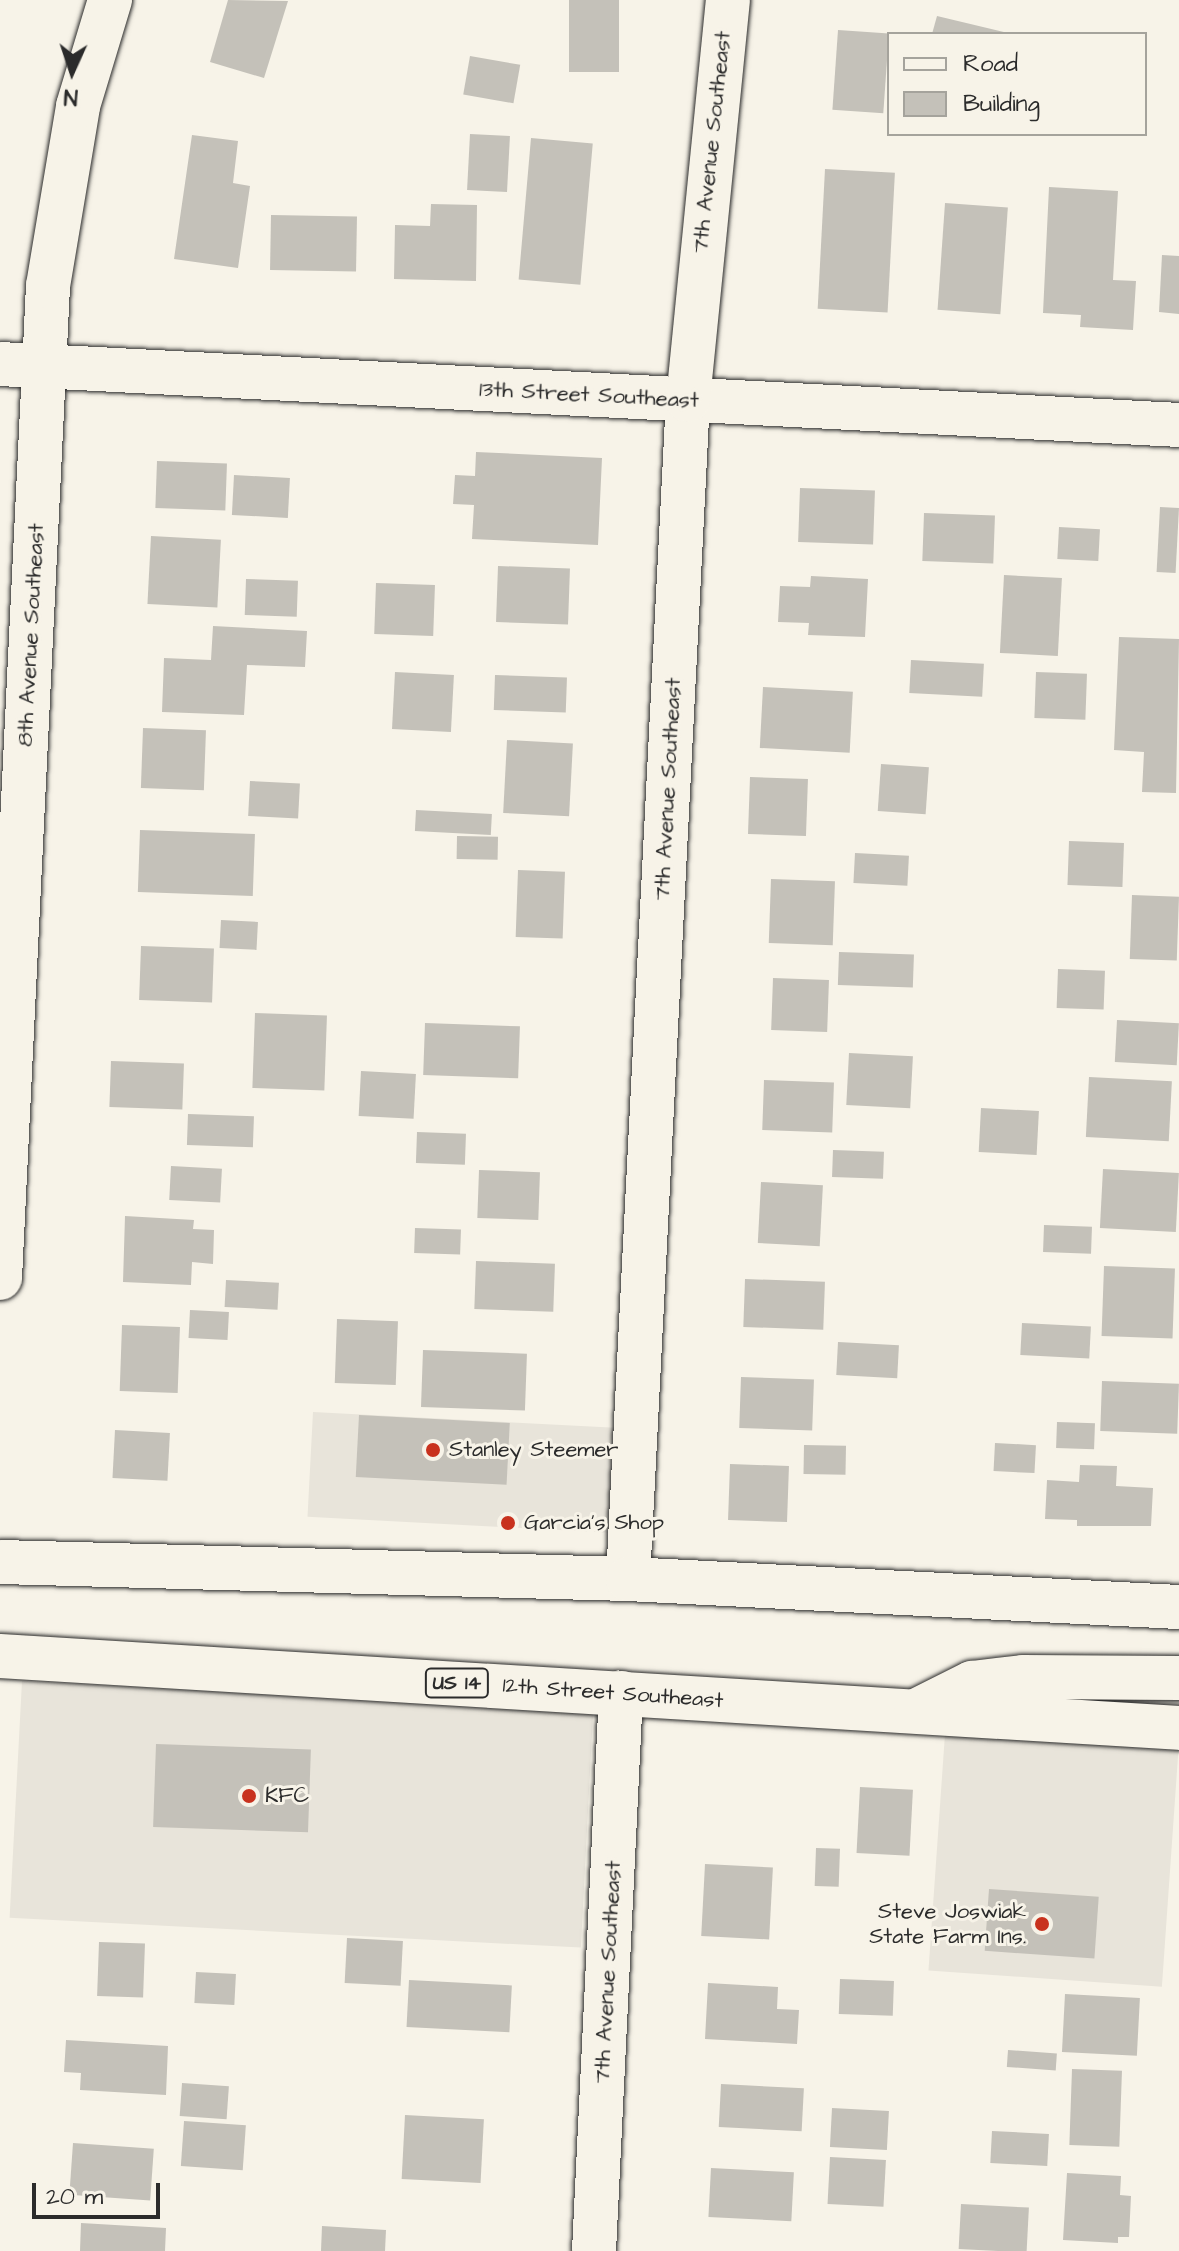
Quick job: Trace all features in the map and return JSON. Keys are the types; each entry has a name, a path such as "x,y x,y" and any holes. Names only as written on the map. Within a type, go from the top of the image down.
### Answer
{"street":[{"name":"8th Avenue Southeast","path":"0,1278 44,366 59,196 78,106 110,0"},
{"name":"7th Avenue Southeast","path":"628,1579 688,400 728,0"},
{"name":"13th Street Southeast","path":"0,364 1179,425"},
{"path":"0,1562 628,1579 1179,1607"},
{"name":"12th Street Southeast","path":"0,1656 1179,1728"},
{"path":"913,1712 972,1683 1023,1677 1179,1678"},
{"name":"7th Avenue Southeast","path":"594,2251 621,1693"}],"shaded area":[{"path":"313,1412 635,1429 629,1534 308,1517"},
{"path":"22,1681 593,1711 581,1948 10,1918"},
{"path":"945,1734 1178,1750 1162,1987 928,1970"}],"building":[{"path":"228,0 288,1 264,78 210,62"},
{"path":"569,0 619,0 619,72 569,72"},
{"path":"937,16 1004,32 933,32"},
{"path":"838,30 887,33 883,113 832,110"},
{"path":"470,56 520,65 513,103 463,94"},
{"path":"470,134 510,136 507,192 467,190"},
{"path":"192,135 238,141 233,183 250,186 238,268 174,259"},
{"path":"531,138 593,143 580,285 519,279"},
{"path":"825,169 895,173 888,312 818,309"},
{"path":"1049,187 1118,191 1113,280 1136,281 1133,330 1080,327 1081,315 1043,313"},
{"path":"945,203 1008,207 1000,314 938,310"},
{"path":"431,204 477,205 476,281 394,279 395,225 430,226"},
{"path":"271,215 357,217 356,271 270,270"},
{"path":"1162,255 1179,256 1179,314 1159,312"},
{"path":"476,452 602,458 598,545 472,539 474,505 453,504 455,475 475,476"},
{"path":"157,461 227,463 225,510 155,508"},
{"path":"234,475 290,478 288,518 232,515"},
{"path":"800,488 875,491 873,545 798,542"},
{"path":"1160,507 1179,508 1176,573 1157,572"},
{"path":"924,513 995,515 993,563 922,561"},
{"path":"1059,527 1100,529 1098,561 1057,559"},
{"path":"151,536 221,540 217,608 147,604"},
{"path":"498,566 570,569 568,624 496,622"},
{"path":"1004,575 1062,578 1058,656 1000,653"},
{"path":"811,576 868,579 865,637 808,635 809,623 778,622 780,586 810,587"},
{"path":"246,579 298,581 297,617 245,615"},
{"path":"376,583 435,585 433,636 374,634"},
{"path":"213,626 307,631 305,667 247,665 244,715 162,712 164,658 211,660"},
{"path":"1119,637 1179,639 1176,793 1142,792 1144,752 1114,750"},
{"path":"911,660 984,664 982,697 909,693"},
{"path":"395,672 454,675 451,732 392,729"},
{"path":"1036,672 1087,674 1085,720 1034,718"},
{"path":"495,675 567,678 566,712 494,710"},
{"path":"763,687 853,692 850,753 760,748"},
{"path":"143,728 206,730 204,790 141,788"},
{"path":"507,740 573,743 569,816 503,813"},
{"path":"881,764 929,767 926,814 878,811"},
{"path":"750,777 808,779 806,836 748,834"},
{"path":"250,781 300,784 298,819 248,816"},
{"path":"416,810 492,814 491,835 415,831"},
{"path":"140,830 255,834 253,896 138,892"},
{"path":"457,836 498,837 498,860 457,859"},
{"path":"1069,841 1124,843 1122,887 1067,885"},
{"path":"855,853 909,856 907,886 853,883"},
{"path":"518,870 565,872 563,939 516,937"},
{"path":"771,879 835,881 833,945 769,943"},
{"path":"1132,895 1179,897 1177,961 1130,959"},
{"path":"221,920 258,922 256,950 220,948"},
{"path":"141,946 214,949 212,1003 139,1000"},
{"path":"839,952 914,955 913,988 838,985"},
{"path":"1058,969 1105,971 1104,1010 1057,1008"},
{"path":"773,978 829,980 827,1032 771,1030"},
{"path":"255,1013 327,1016 324,1090 252,1088"},
{"path":"1117,1020 1179,1023 1177,1065 1115,1062"},
{"path":"425,1023 520,1026 518,1078 423,1075"},
{"path":"849,1053 913,1056 910,1108 846,1105"},
{"path":"111,1061 184,1064 182,1110 109,1107"},
{"path":"361,1071 416,1074 414,1119 359,1116"},
{"path":"1089,1077 1172,1081 1169,1141 1086,1137"},
{"path":"764,1080 834,1082 832,1132 762,1130"},
{"path":"981,1108 1039,1111 1037,1155 979,1152"},
{"path":"188,1114 254,1116 253,1147 187,1145"},
{"path":"417,1132 466,1134 465,1165 416,1163"},
{"path":"833,1150 884,1152 883,1179 832,1177"},
{"path":"171,1166 222,1169 220,1203 169,1200"},
{"path":"1103,1169 1179,1173 1176,1232 1100,1228"},
{"path":"479,1170 540,1172 538,1220 477,1218"},
{"path":"761,1182 823,1185 820,1246 758,1243"},
{"path":"125,1216 194,1220 193,1229 214,1230 213,1264 192,1262 191,1285 123,1282"},
{"path":"1044,1225 1092,1227 1091,1254 1043,1252"},
{"path":"415,1228 461,1230 460,1255 414,1253"},
{"path":"476,1261 555,1264 553,1312 474,1309"},
{"path":"1104,1266 1175,1268 1173,1338 1102,1336"},
{"path":"745,1279 825,1282 823,1330 743,1327"},
{"path":"226,1280 279,1283 278,1310 225,1307"},
{"path":"190,1310 229,1312 227,1340 189,1338"},
{"path":"337,1319 398,1321 396,1385 335,1383"},
{"path":"1022,1323 1091,1327 1089,1359 1020,1355"},
{"path":"122,1325 180,1327 178,1393 120,1391"},
{"path":"838,1342 899,1345 897,1378 836,1375"},
{"path":"423,1350 527,1354 525,1411 421,1407"},
{"path":"741,1377 814,1380 812,1431 739,1428"},
{"path":"1102,1381 1179,1384 1177,1434 1100,1431"},
{"name":"Stanley Steemer","path":"359,1415 510,1423 507,1485 356,1477"},
{"path":"1057,1422 1095,1423 1094,1449 1056,1448"},
{"path":"115,1430 170,1433 167,1481 112,1478"},
{"path":"995,1443 1036,1445 1034,1473 994,1471"},
{"path":"804,1445 846,1446 845,1475 803,1474"},
{"path":"730,1464 789,1466 787,1522 728,1520"},
{"path":"1080,1465 1117,1466 1116,1486 1153,1488 1151,1526 1077,1526 1077,1520 1045,1519 1047,1480 1079,1482"},
{"path":"156,1744 311,1749 308,1832 153,1827"},
{"path":"860,1787 913,1790 909,1856 857,1853"},
{"path":"816,1848 840,1849 839,1887 815,1886"},
{"path":"705,1864 773,1868 769,1939 701,1936"},
{"name":"Steve Joswiak State Farm Ins.","path":"989,1889 1099,1897 1094,1959 985,1951"},
{"path":"347,1938 403,1941 401,1986 345,1983"},
{"path":"99,1942 145,1944 143,1998 97,1996"},
{"path":"196,1972 236,1974 234,2005 194,2003"},
{"path":"840,1979 894,1981 893,2016 839,2014"},
{"path":"409,1980 512,1985 509,2032 407,2027"},
{"path":"708,1983 778,1987 777,2009 799,2010 797,2044 705,2039"},
{"path":"1065,1994 1140,1998 1137,2056 1062,2052"},
{"path":"66,2040 168,2046 166,2095 80,2090 81,2073 64,2072"},
{"path":"1008,2050 1057,2053 1056,2070 1007,2067"},
{"path":"1072,2069 1122,2071 1119,2147 1069,2145"},
{"path":"182,2083 229,2086 227,2119 180,2116"},
{"path":"721,2084 804,2088 802,2131 719,2127"},
{"path":"832,2108 889,2111 887,2150 830,2147"},
{"path":"405,2115 484,2119 481,2183 402,2179"},
{"path":"184,2121 246,2125 243,2170 181,2166"},
{"path":"992,2131 1049,2134 1047,2166 990,2163"},
{"path":"73,2143 154,2149 150,2201 69,2195"},
{"path":"830,2157 886,2160 883,2207 828,2204"},
{"path":"711,2168 794,2172 791,2221 708,2217"},
{"path":"1067,2173 1121,2176 1120,2195 1131,2196 1129,2237 1118,2237 1118,2243 1063,2240"},
{"path":"961,2204 1029,2208 1027,2251 959,2249"},
{"path":"81,2223 166,2228 165,2251 80,2251"},
{"path":"322,2226 386,2230 385,2251 321,2251"}],"place":[{"name":"Stanley Steemer","path":"433,1450"},
{"name":"Garcia's Shop","path":"508,1523"},
{"name":"KFC","path":"249,1796"},
{"name":"Steve Joswiak State Farm Ins.","path":"1042,1924"}]}
